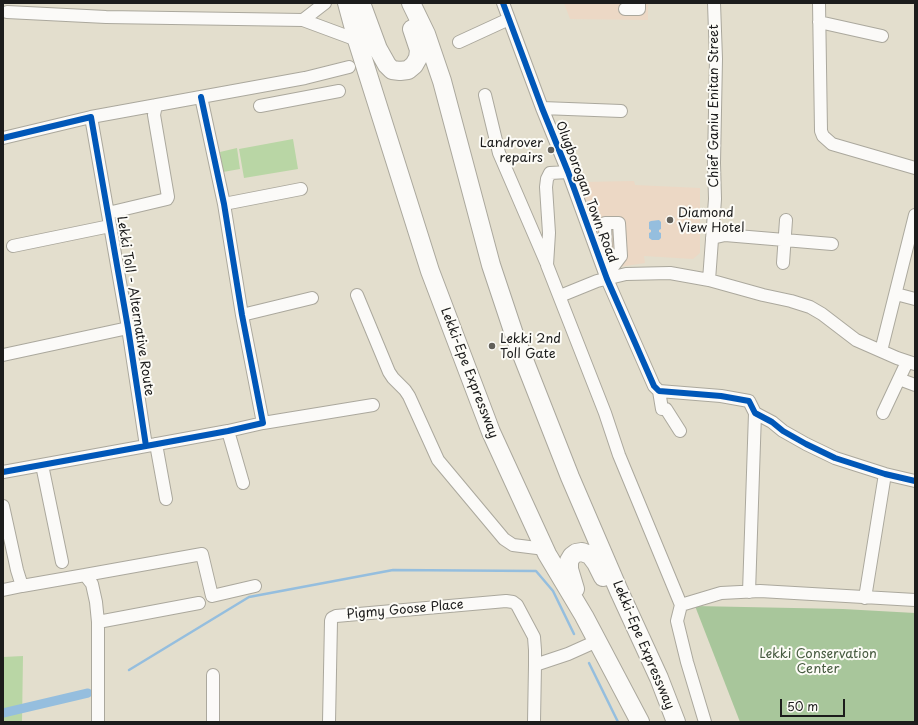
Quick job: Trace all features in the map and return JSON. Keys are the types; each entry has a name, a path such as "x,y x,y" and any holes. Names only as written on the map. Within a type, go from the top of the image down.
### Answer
{"highway":[{"name":"Lekki-Epe Expressway","path":"347,3 357,40 430,271 491,432 545,549 584,616 640,722"},
{"path":"361,3 383,59 392,70 400,72 408,70 414,65 418,58 419,50 404,3"},
{"name":"Lekki-Epe Expressway","path":"412,3 426,34 442,81 491,265 516,337 570,477 619,591 659,678 676,722"},
{"path":"584,616 569,569 569,561 572,556 576,553 582,552 590,555 596,563 618,606 624,613 632,618"}],"street":[{"path":"303,20 325,3"},
{"name":"Olugborogan Town Road","path":"502,3 568,172 586,225 657,389 662,409 666,410 680,431"},
{"path":"625,9 639,9 639,3"},
{"name":"Chief Ganiu Enitan Street","path":"709,280 715,199 714,163 716,59 714,3"},
{"path":"819,3 821,131 832,144 915,168"},
{"path":"7,12 106,17 303,20 357,40"},
{"path":"459,42 509,19"},
{"path":"819,22 882,36"},
{"path":"3,138 91,117 305,78 349,66"},
{"path":"305,78 310,97"},
{"path":"260,106 339,91"},
{"path":"486,95 499,153 560,296 620,455 681,605 677,621 687,662 705,722"},
{"path":"201,98 224,204 242,315 263,423"},
{"path":"108,213 168,197 154,114 156,105"},
{"path":"542,108 621,111"},
{"name":"Lekki Toll - Alternative Route","path":"91,117 128,328 151,445 166,499"},
{"path":"547,265 549,233 546,187 547,179 550,173 568,172"},
{"path":"224,204 301,189"},
{"path":"881,351 915,215"},
{"path":"783,263 786,220"},
{"path":"560,296 598,281 608,274 621,256 619,222 586,225"},
{"path":"604,223 608,274"},
{"path":"13,246 110,226"},
{"path":"712,238 725,235 832,244"},
{"path":"606,248 619,236"},
{"path":"606,248 621,256"},
{"path":"608,274 670,273 709,280 737,289 791,301 810,307 822,314 856,340 911,363 899,379 883,412"},
{"path":"896,294 915,299"},
{"path":"357,295 388,372 409,396 438,460 504,539 513,545 545,549"},
{"path":"242,315 312,298"},
{"path":"3,355 128,328"},
{"path":"899,379 915,385"},
{"path":"657,389 721,396 749,401 755,413 749,592"},
{"path":"3,472 228,432 263,423 373,405"},
{"path":"755,413 772,422 795,438 835,458 885,474 915,481"},
{"path":"228,432 242,483"},
{"path":"42,464 62,562"},
{"path":"865,598 885,474"},
{"path":"3,506 22,586"},
{"path":"3,590 202,554 212,596 255,586"},
{"path":"85,575 92,584 98,622 98,722"},
{"path":"681,605 721,593 749,592 915,600"},
{"name":"Pigmy Goose Place","path":"329,722 331,621 332,618 336,616 506,601 513,602 517,605 534,637 535,665"},
{"path":"98,622 199,603"},
{"path":"534,722 535,665 568,654 597,641"},
{"path":"213,675 213,722"}],"shaded area":[{"path":"564,3 648,3 648,20 570,19"},
{"path":"634,181 635,185 700,188 700,253 693,259 644,256 645,263 605,269 589,226 582,182"}],"green space":[{"path":"293,139 298,169 244,178 239,149"},
{"path":"237,148 240,169 223,172 220,152"},
{"name":"Lekki Conservation Center","path":"695,606 843,609 915,613 915,722 740,722"},
{"path":"23,656 22,722 3,722 3,657"}],"water":[{"path":"659,220 661,222 661,229 659,232 661,233 661,238 659,240 652,240 649,238 649,233 651,230 649,229 649,222"}],"waterway":[{"path":"129,670 249,597 393,570 536,571 553,591 574,634"},
{"path":"589,663 618,722"},
{"path":"3,713 88,693"}],"cycle path":[{"path":"503,3 542,108 568,172 607,279 654,386 659,391 721,396 749,401 755,413 806,444 835,458 885,474 915,481"},
{"path":"146,446 263,423 242,315 224,204 201,97"},
{"path":"3,138 91,117 128,328 146,446 3,472"}],"place":[{"name":"Landrover repairs","path":"551,150"},
{"name":"Diamond View Hotel","path":"670,220"},
{"name":"Lekki 2nd Toll Gate","path":"492,346"}]}
